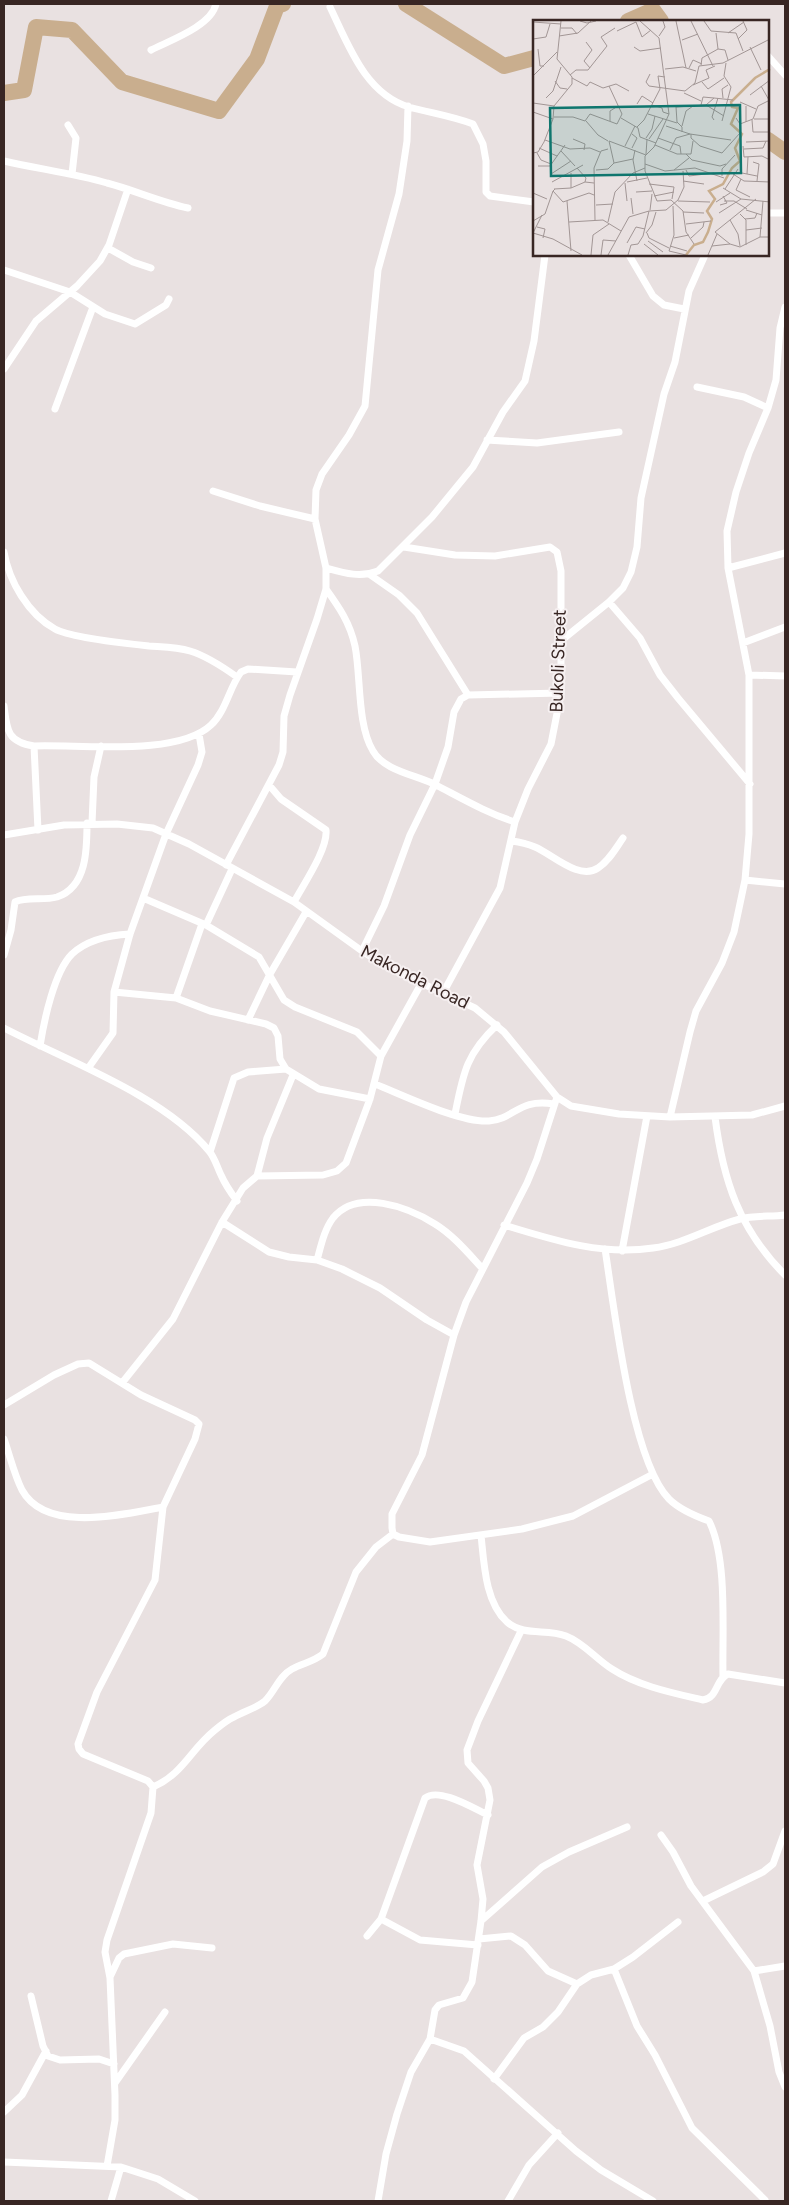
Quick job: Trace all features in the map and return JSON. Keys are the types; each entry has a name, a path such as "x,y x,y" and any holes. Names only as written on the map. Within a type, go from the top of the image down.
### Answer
{"street":[{"path":"151,50 207,20 214,12 216,4"},
{"path":"330,7 361,68 371,81 392,100 473,124 482,144 486,161 486,192 490,196 533,202"},
{"path":"769,57 785,75"},
{"path":"176,998 229,867 283,752 284,716 326,588 326,568 316,519 316,490 322,474 349,435 364,406 378,270 399,194 407,141 408,106"},
{"path":"68,125 76,138 72,174"},
{"path":"4,161 72,174 128,189 166,204 188,208"},
{"path":"4,369 36,321 70,292 100,261 108,248 128,189"},
{"path":"769,213 785,213"},
{"path":"108,248 133,262 151,268"},
{"path":"326,568 348,574 369,574 378,571 432,517 473,467 487,440 525,381 530,366 545,256"},
{"path":"630,256 653,296 664,305 684,309"},
{"path":"562,640 609,602 623,588 633,563 637,546 641,498 664,394 676,355 689,291 705,256"},
{"path":"4,270 70,292 93,307 117,319 135,324 166,305 169,299"},
{"path":"55,409 93,307"},
{"path":"670,1117 696,1011 722,963 734,932 745,880 750,784 748,675 728,568 727,531 736,492 749,453 768,408 776,380 780,328 785,307"},
{"path":"697,387 744,397 768,408"},
{"path":"487,440 537,443 618,432"},
{"path":"213,491 260,506 316,519"},
{"name":"Bukoli Street","path":"404,547 455,555 495,556 550,547 557,552 561,572 561,693 551,744 528,789 516,822 500,888 443,993"},
{"path":"4,552 8,570 17,587 35,613 56,630 130,643 188,650 205,657 237,677"},
{"path":"728,568 785,553"},
{"path":"369,574 399,595 417,613 468,695"},
{"path":"326,588 345,614 355,646 364,724 373,752 386,764 435,784 469,804 516,822"},
{"path":"609,602 640,638 660,675 750,784"},
{"path":"743,643 785,627"},
{"path":"4,706 7,727 12,738 19,743 34,746 155,744 200,734 212,724 241,672 248,669 297,672"},
{"path":"748,675 785,676"},
{"path":"362,951 384,906 410,835 435,784 448,747 454,712 461,699 468,695 561,693"},
{"path":"89,1067 113,1034 114,992 130,934 166,834 198,764 202,752 200,734"},
{"path":"34,746 38,830"},
{"path":"4,955 11,930 15,902 58,896 68,890 83,872 94,777 101,746"},
{"path":"269,785 281,799 326,830 317,859 294,902"},
{"name":"Makonda Road","path":"4,835 89,823 140,825 166,834 294,902 362,951 421,984 475,1008 497,1025 556,1100 571,1106 584,1110 670,1117 752,1115 785,1106"},
{"path":"512,841 536,847 569,866 588,871 598,868 623,838"},
{"path":"745,880 785,884"},
{"path":"143,898 204,925 259,957 284,1000 295,1007 357,1032 381,1056"},
{"path":"248,1020 270,974 306,912"},
{"path":"40,1046 46,1015 71,955 84,946 107,937 130,934"},
{"path":"257,1176 323,1175 337,1171 346,1163 375,1084 381,1056 421,984"},
{"path":"114,992 176,998 210,1011 266,1024 274,1028 278,1036 280,1059 286,1070 320,1089 370,1099"},
{"path":"455,1114 462,1076 471,1053 497,1025"},
{"path":"4,1028 89,1067 160,1110 184,1127 210,1152 237,1202"},
{"path":"210,1152 234,1078 248,1072 286,1070"},
{"path":"122,1383 173,1319 222,1222 237,1202 243,1188 257,1176 266,1138 293,1075"},
{"path":"375,1084 479,1121 491,1121 525,1104 556,1100 537,1159 482,1268 454,1335 422,1455 392,1514 393,1534"},
{"path":"622,1251 647,1116"},
{"path":"715,1117 720,1156 742,1219 766,1256 785,1275"},
{"path":"317,1260 324,1235 333,1218 343,1209 361,1202 383,1203 436,1225 482,1268"},
{"path":"504,1224 557,1241 622,1251 677,1243 742,1219 785,1215"},
{"path":"222,1222 269,1252 289,1257 317,1260 342,1269 380,1288 427,1320 454,1335"},
{"path":"481,1535 485,1570 498,1610 507,1621 521,1631 564,1636 577,1642 613,1670 628,1678 696,1699 708,1699 713,1695 722,1677 721,1584 716,1536 709,1521 690,1514 669,1499 653,1474 633,1415 605,1249"},
{"path":"4,1405 54,1375 83,1363 92,1364 122,1383 195,1420 199,1424 196,1439 163,1507 155,1580 97,1692 78,1744 84,1754 148,1781 153,1787 154,1798 146,1833 107,1940 105,1952 110,1978 115,2084 115,2120 108,2166"},
{"path":"4,1439 23,1491 45,1511 65,1517 85,1518 163,1507"},
{"path":"393,1534 399,1538 430,1542 522,1529 573,1516 653,1474"},
{"path":"153,1787 177,1773 191,1754 214,1731 232,1718 256,1708 266,1700 282,1677 291,1669 315,1661 323,1654 331,1639 356,1572 376,1547 393,1534"},
{"path":"378,2201 386,2154 397,2114 411,2072 430,2039 435,2010 439,2005 458,2001 468,1993 475,1965 482,1921 483,1899 477,1865 488,1814 488,1788 468,1763 467,1750 478,1721 521,1631"},
{"path":"722,1677 737,1674 785,1683"},
{"path":"367,1936 381,1919 425,1798 430,1794 439,1794 488,1814"},
{"path":"482,1921 542,1867 569,1852 627,1827"},
{"path":"703,1901 763,1872 773,1864 785,1831"},
{"path":"661,1835 674,1852 691,1886 754,1971 770,2026 779,2072 785,2087"},
{"path":"381,1919 420,1940 478,1942 512,1936 525,1945 548,1971 577,1984"},
{"path":"494,2079 524,2038 543,2027 558,2012 577,1984 591,1975 614,1969 633,1957 678,1922"},
{"path":"110,1978 114,1967 124,1954 173,1944 212,1948"},
{"path":"754,1971 785,1966"},
{"path":"614,1969 637,2026 655,2055 692,2128 765,2200"},
{"path":"31,1996 48,2056 60,2060 99,2059 114,2064"},
{"path":"115,2084 165,2012"},
{"path":"430,2039 464,2051 576,2151 601,2170 653,2201"},
{"path":"4,2112 22,2095 46,2051"},
{"path":"508,2201 529,2165 558,2133"},
{"path":"4,2162 121,2167 158,2180 195,2201"},
{"path":"111,2201 121,2167"},
{"path":"638,2201 643,2194"}],"waterway":[{"path":"4,93 24,90 36,27 72,30 122,82 219,111 257,59 277,6 283,4"},
{"path":"406,4 504,66 533,58"},
{"path":"630,20 653,10 660,20"},
{"path":"769,141 785,152"}]}
